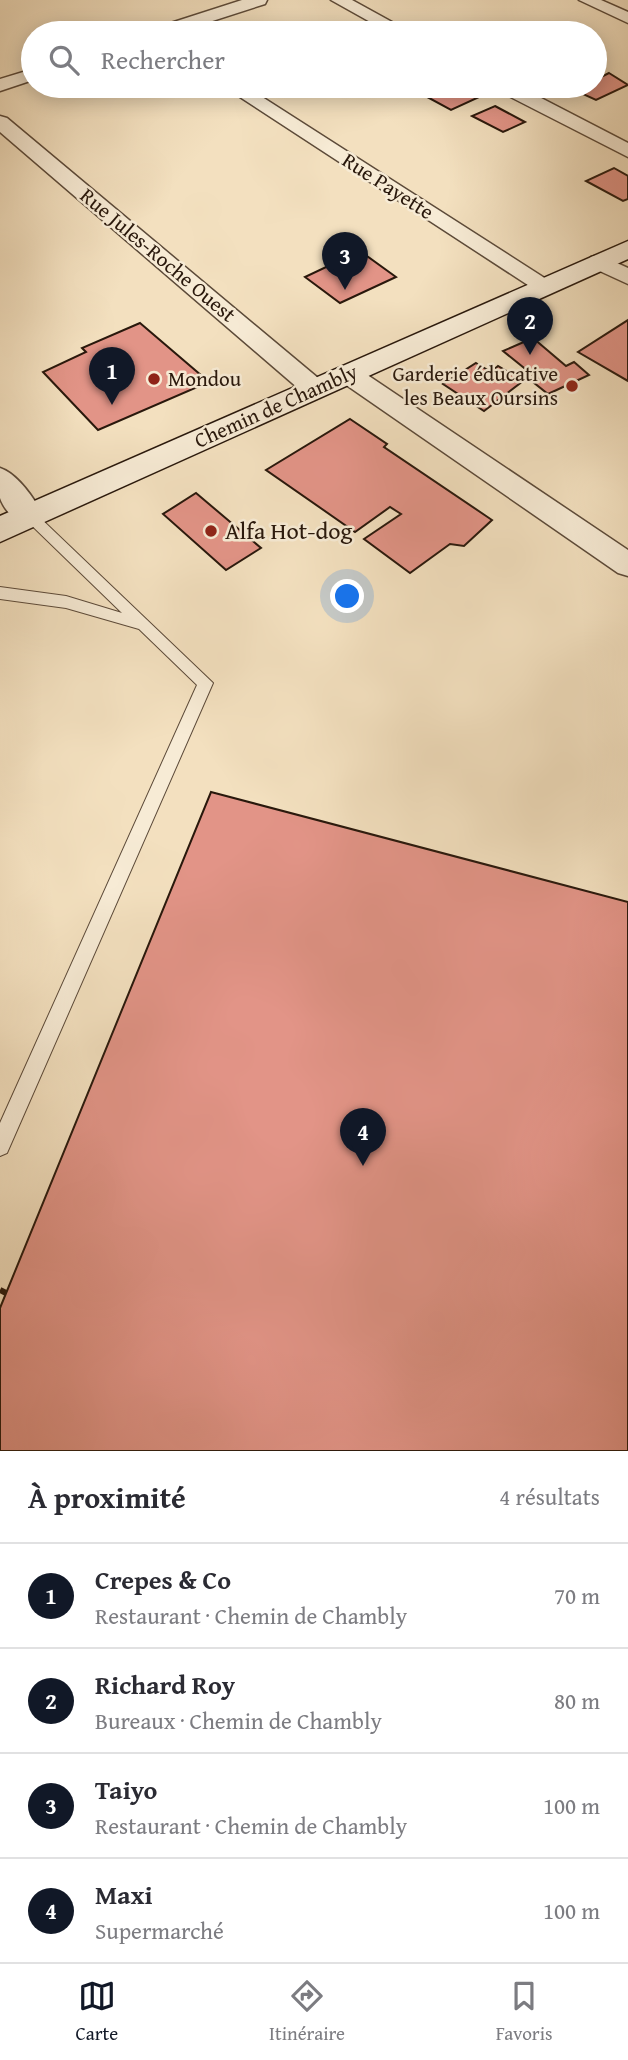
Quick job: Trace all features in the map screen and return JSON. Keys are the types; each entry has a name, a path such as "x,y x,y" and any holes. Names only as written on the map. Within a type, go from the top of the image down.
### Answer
{"main road":[{"name":"Chemin de Chambly","path":"0,530 628,249"}],"street":[{"path":"195,21 259,0"},
{"path":"339,0 380,21"},
{"path":"587,0 628,18"},
{"path":"0,85 21,79"},
{"name":"Rue Payette","path":"251,98 545,286"},
{"path":"527,98 628,151"},
{"name":"Rue Jules-Roche Ouest","path":"0,122 316,389"},
{"path":"599,262 628,277"},
{"path":"348,374 628,565"},
{"path":"0,478 30,516"}],"lane":[{"path":"0,1146 205,683 30,516"},
{"path":"0,593 66,602 144,625"}],"building":[{"path":"609,73 628,85 607,95"},
{"path":"429,98 477,98 451,110"},
{"path":"495,106 525,122 503,132 472,116"},
{"path":"614,168 628,176 628,199 623,201 586,181"},
{"path":"360,251 396,277 340,303 305,277"},
{"path":"628,320 628,381 578,352"},
{"path":"140,323 209,382 98,430 43,372 86,352 82,348"},
{"name":"Garderie éducative les Beaux Oursins","path":"533,338 566,366 574,362 589,375 548,394 533,382 539,380 503,351"},
{"path":"476,363 491,372 498,366 523,381 484,411 443,384"},
{"path":"350,419 387,444 384,447 492,520 464,546 450,544 410,573 364,539 401,514 390,507 355,532 266,470"},
{"name":"Alfa Hot-dog","path":"196,493 261,548 226,570 163,514"},
{"path":"211,792 628,902 628,1451 0,1451 0,1308"}],"place":[{"name":"Taiyo","path":"345,290"},
{"name":"Richard Roy","path":"530,355"},
{"name":"Mondou","path":"154,379"},
{"name":"Garderie éducative les Beaux Oursins","path":"572,386"},
{"name":"Crepes & Co","path":"112,405"},
{"name":"Alfa Hot-dog","path":"211,531"},
{"name":"Maxi","path":"363,1166"}]}
